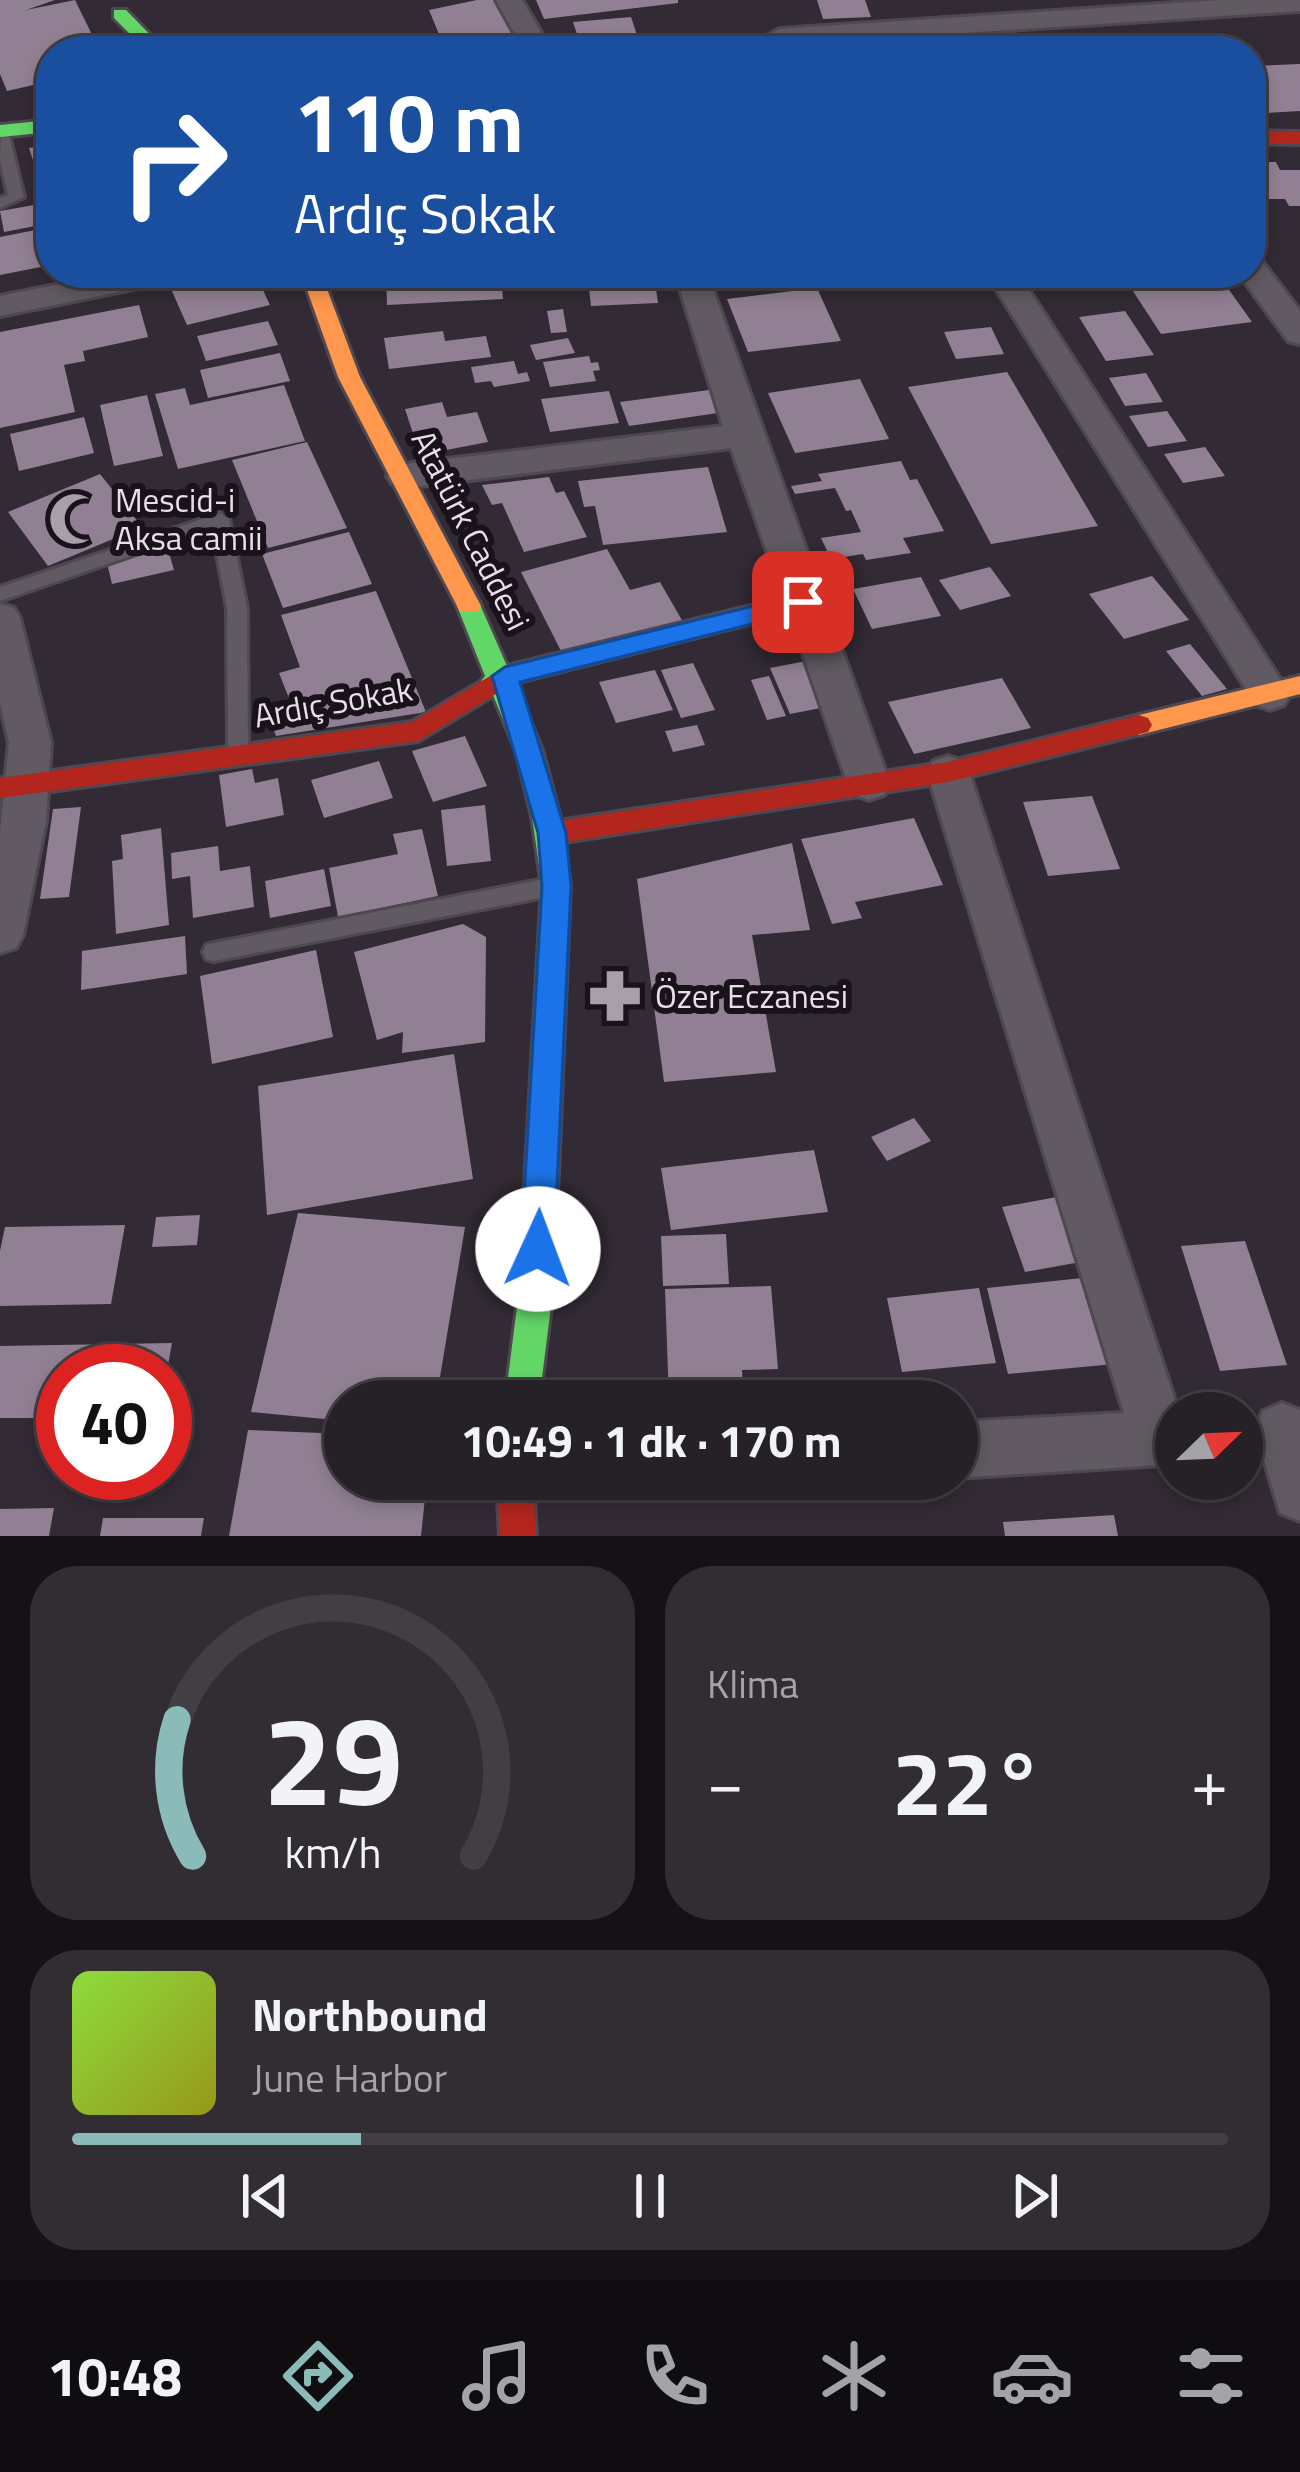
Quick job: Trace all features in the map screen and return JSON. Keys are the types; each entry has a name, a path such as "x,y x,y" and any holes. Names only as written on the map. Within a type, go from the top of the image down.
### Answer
{"street":[{"path":"509,0 529,36"},
{"path":"772,0 779,36"},
{"path":"851,36 1107,7 1300,3"},
{"path":"116,7 143,36"},
{"path":"1107,7 1122,36"},
{"path":"0,130 36,127"},
{"path":"1266,137 1300,138"},
{"path":"0,306 89,288"},
{"name":"Atatürk Caddesi","path":"316,288 347,374 405,476 505,676 552,833 556,886 536,1291 525,1380"},
{"path":"696,288 869,784"},
{"path":"552,833 948,772 1285,690 1012,288"},
{"path":"1266,288 1300,334"},
{"path":"405,476 744,435"},
{"name":"Ardıç Sokak","path":"14,786 418,731 505,676 803,602"},
{"path":"0,618 30,743 14,786 0,935"},
{"path":"948,772 1155,1401"},
{"path":"1275,1430 1300,1492"},
{"path":"978,1449 1155,1438"},
{"path":"516,1500 518,1536"}],"lane":[{"path":"0,130 16,197 0,203"},
{"path":"0,594 220,519 237,608 238,754"},
{"path":"214,952 556,886"}],"building":[{"path":"0,0 55,0 26,10 75,0 93,36 36,36 36,84 7,91 0,74"},
{"path":"503,0 519,36 440,36 429,10"},
{"path":"536,0 678,0 678,3 544,19"},
{"path":"817,0 865,0 871,17 823,19"},
{"path":"631,17 637,36 578,36 573,22"},
{"path":"1300,64 1300,111 1266,113 1266,65"},
{"path":"1266,162 1276,162 1280,170 1300,170 1300,206 1289,206 1285,199 1266,199"},
{"path":"36,205 36,226 4,232 0,211"},
{"path":"36,230 36,268 0,275 0,237"},
{"path":"262,288 270,305 187,325 171,289"},
{"path":"386,288 502,288 503,299 387,305"},
{"path":"656,288 658,303 591,306 589,289 581,289"},
{"path":"817,288 841,341 748,352 727,299"},
{"path":"1131,288 1228,288 1252,322 1161,334"},
{"path":"139,305 148,337 83,351 85,361 64,365 75,412 0,428 0,332"},
{"path":"563,309 567,332 551,333 547,311"},
{"path":"1125,311 1154,355 1106,361 1079,317"},
{"path":"268,321 278,345 206,361 197,336"},
{"path":"991,327 1004,354 956,359 944,332"},
{"path":"443,331 445,341 486,336 491,357 389,369 384,338"},
{"path":"568,338 575,353 536,360 530,345"},
{"path":"280,353 290,381 208,398 200,370"},
{"path":"589,356 591,363 598,362 600,370 593,371 596,381 550,387 543,362"},
{"path":"514,361 518,374 527,372 530,381 494,387 491,381 475,383 471,367"},
{"path":"1007,372 1098,526 991,544 908,387"},
{"path":"1146,373 1163,402 1125,406 1109,378"},
{"path":"860,379 889,439 795,453 768,393"},
{"path":"284,385 305,441 178,469 155,394 185,388 190,405"},
{"path":"709,390 718,413 629,426 620,402"},
{"path":"609,391 619,423 550,432 541,399"},
{"path":"147,395 163,456 114,466 100,405"},
{"path":"442,402 447,417 477,412 488,442 420,455 405,409"},
{"path":"1167,411 1187,441 1148,447 1129,416"},
{"path":"84,417 94,453 19,471 10,434"},
{"path":"307,442 347,528 268,548 232,460"},
{"path":"1205,447 1225,476 1183,483 1164,454"},
{"path":"901,461 910,480 917,479 944,531 903,538 911,553 866,560 863,554 831,559 821,538 861,532 851,510 846,511 835,488 795,494 791,486 822,481 818,474"},
{"path":"708,467 727,532 603,545 595,506 584,507 578,481"},
{"name":"Mescid-i Aksa camii","path":"100,474 142,527 48,566 8,512"},
{"path":"549,477 556,493 564,491 587,537 524,552 502,503 492,505 482,485"},
{"path":"349,532 372,584 283,608 262,554"},
{"path":"168,549 174,570 112,584 107,563"},
{"path":"607,549 630,590 660,582 683,622 563,655 521,572"},
{"path":"990,567 1011,596 960,610 939,580"},
{"path":"1152,576 1189,620 1124,639 1089,594"},
{"path":"921,577 941,616 872,629 853,589"},
{"path":"376,591 426,712 276,736 268,712 292,706 279,673 300,667 281,615"},
{"path":"1190,644 1227,689 1202,696 1166,651"},
{"path":"806,661 826,707 790,714 770,668"},
{"path":"693,663 715,710 681,718 661,670"},
{"path":"655,670 673,710 616,723 599,682"},
{"path":"769,676 786,716 767,720 751,680"},
{"path":"1002,678 1031,728 914,754 888,702"},
{"path":"697,725 705,745 673,752 665,731"},
{"path":"465,736 487,786 433,802 412,751"},
{"path":"379,761 393,798 324,818 311,780"},
{"path":"252,769 255,783 278,778 284,815 226,827 219,775"},
{"path":"1092,796 1120,869 1048,876 1023,802"},
{"path":"485,805 491,861 447,866 441,810"},
{"path":"81,807 69,897 40,899 53,809"},
{"path":"914,818 943,885 855,902 862,918 832,924 801,839"},
{"path":"161,828 169,925 116,934 112,861 123,859 121,835"},
{"path":"422,829 438,896 338,917 329,868 398,854 393,834"},
{"path":"792,843 810,930 752,935 776,1072 664,1082 637,879"},
{"path":"218,846 220,871 250,866 254,907 193,918 190,876 172,879 171,853"},
{"path":"324,869 331,906 270,918 265,881"},
{"path":"463,924 486,937 485,1042 402,1053 403,1032 377,1040 354,952"},
{"path":"185,936 187,974 81,990 82,951"},
{"path":"316,950 333,1037 212,1064 200,976"},
{"path":"454,1054 473,1179 267,1215 258,1086"},
{"path":"914,1118 931,1141 887,1161 871,1137"},
{"path":"814,1150 828,1212 671,1230 661,1168"},
{"path":"1068,1195 1092,1260 1025,1272 1002,1207"},
{"path":"298,1213 465,1227 440,1380 324,1380 324,1419 251,1412"},
{"path":"200,1215 197,1245 152,1247 156,1217"},
{"path":"125,1225 111,1304 0,1306 5,1227"},
{"path":"726,1234 729,1284 663,1286 661,1236"},
{"path":"1245,1241 1287,1365 1220,1371 1181,1246"},
{"path":"1101,1276 1125,1363 1008,1374 987,1288"},
{"path":"771,1286 778,1369 742,1370 743,1380 668,1380 665,1289"},
{"path":"979,1288 996,1363 902,1372 887,1298"},
{"path":"36,1345 36,1418 0,1418 0,1346"},
{"path":"248,1430 324,1433 324,1500 425,1500 421,1536 229,1536"},
{"path":"54,1508 49,1536 0,1536 0,1509"},
{"path":"1114,1515 1118,1536 1005,1536 1003,1522"},
{"path":"103,1518 204,1518 201,1536 100,1536"}],"traffic: fast":[{"path":"120,14 142,36"},
{"path":"0,131 36,127"},
{"path":"492,684 505,676 803,602"},
{"path":"469,606 529,750 546,817 556,886 536,1291 525,1380"}],"traffic: slow":[{"path":"316,288 349,377 469,606"},
{"path":"1139,725 1300,685"}],"traffic: jam":[{"path":"1266,137 1300,138"},
{"path":"0,788 418,731 492,684"},
{"path":"552,833 948,772 1139,725"},
{"path":"516,1500 518,1536"}],"place":[{"name":"Mescid-i Aksa camii","path":"75,519"},
{"name":"Özer Eczanesi","path":"615,996"}],"route":[{"path":"538,1249 556,886 552,833 505,676 803,602"}]}
